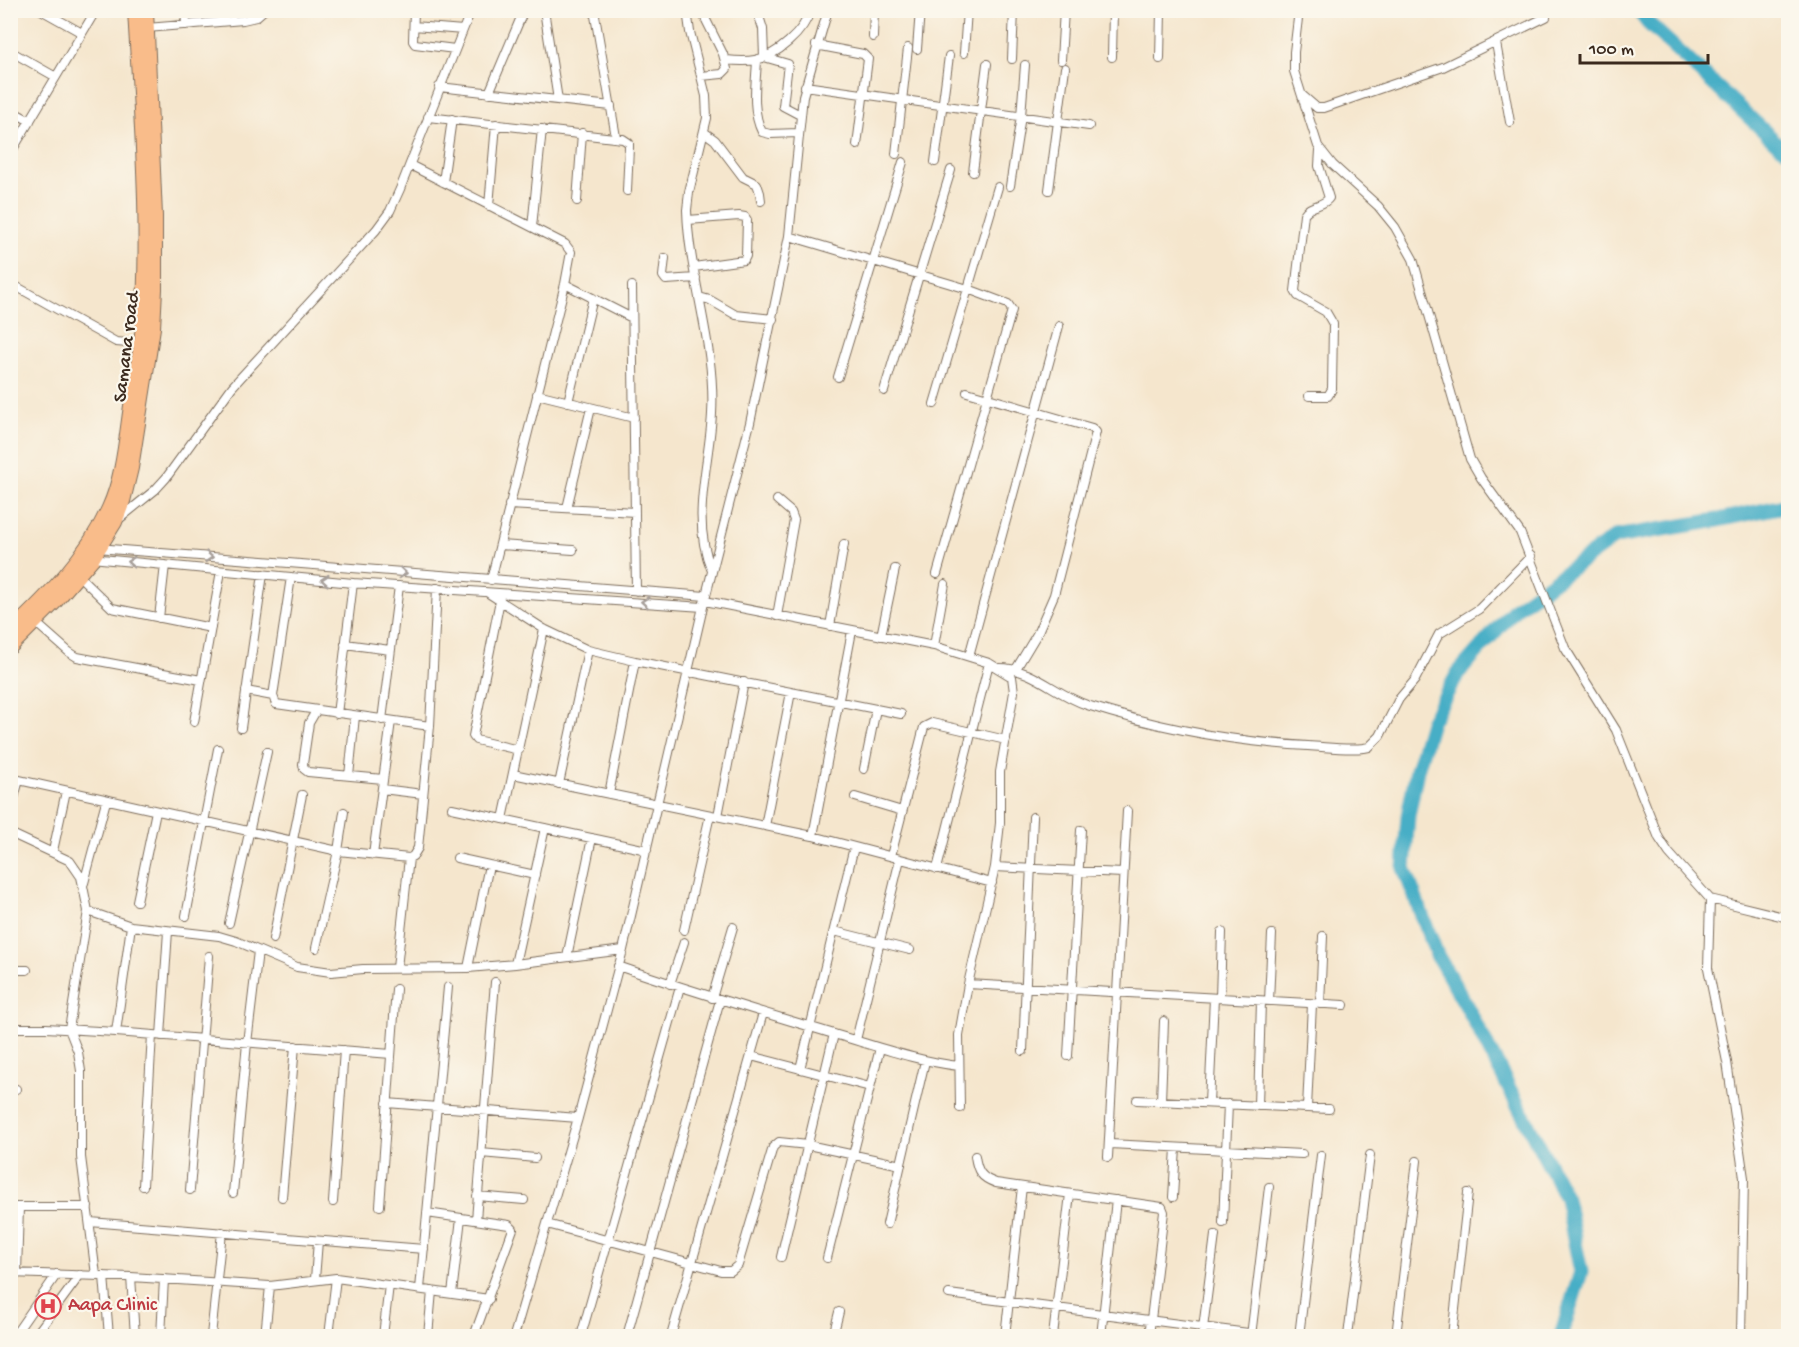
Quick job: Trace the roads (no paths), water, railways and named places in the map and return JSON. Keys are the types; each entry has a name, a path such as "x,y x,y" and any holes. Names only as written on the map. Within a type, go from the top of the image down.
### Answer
{"main road":[{"name":"Samana road","path":"90,553 116,488 127,435 144,308 145,217 135,10"},
{"name":"Samana road","path":"10,647 35,622 115,522 131,468 153,328 155,216 146,10"},
{"name":"Samana road","path":"10,633 75,572"}],"street":[{"path":"42,10 82,33"},
{"path":"10,154 96,10"},
{"path":"185,10 186,25"},
{"path":"414,10 413,41 417,46 455,49"},
{"path":"115,522 155,490 166,478 232,387 376,230 390,211 470,13 429,10"},
{"path":"489,93 524,10"},
{"path":"544,10 558,100"},
{"path":"594,10 616,137"},
{"path":"687,10 707,104 707,118 689,192 688,220 709,356 712,413 703,488 702,533 705,552 713,572"},
{"path":"701,10 726,60 727,69 725,73 701,76"},
{"path":"757,10 763,29 756,105 758,120 762,132 798,133"},
{"path":"760,58 796,35 806,23 810,10"},
{"path":"514,1336 578,1118 623,950 688,671 750,423 789,236 798,133 805,86 828,10"},
{"path":"873,37 874,10"},
{"path":"896,154 903,100 920,10"},
{"path":"964,53 967,10"},
{"path":"1011,59 1014,10"},
{"path":"1049,190 1059,122 1064,10"},
{"path":"1112,57 1113,10"},
{"path":"1160,59 1161,10"},
{"path":"1299,10 1294,71 1314,137 1320,150 1378,206 1406,244 1413,259 1470,459 1520,532 1565,648 1616,730 1659,838 1669,853 1710,899 1788,918"},
{"path":"147,28 243,20 256,17 263,11"},
{"path":"1301,95 1317,108 1324,108 1443,67 1546,17"},
{"path":"414,26 463,30"},
{"path":"1496,43 1510,122"},
{"path":"816,45 866,56 869,62 857,145"},
{"path":"10,51 56,77"},
{"path":"935,162 949,56"},
{"path":"726,60 760,58 788,64 783,106 800,115"},
{"path":"973,171 987,64"},
{"path":"1010,186 1021,116 1025,65"},
{"path":"805,86 1089,126"},
{"path":"439,87 611,106"},
{"path":"10,110 30,121"},
{"path":"428,117 616,137 629,143 627,191"},
{"path":"443,182 452,119"},
{"path":"489,206 496,124"},
{"path":"532,227 542,129"},
{"path":"704,132 715,140 743,177 756,184 761,201"},
{"path":"576,201 582,134"},
{"path":"1309,396 1328,396 1332,389 1333,324 1326,312 1298,296 1295,291 1304,214 1308,209 1326,202 1329,198 1319,166 1320,150"},
{"path":"838,377 903,162"},
{"path":"410,165 569,248 571,258 491,580"},
{"path":"884,391 951,170"},
{"path":"934,404 998,187"},
{"path":"688,220 739,216 747,220 744,260 694,267"},
{"path":"789,236 968,289 1008,304 1012,310 937,574"},
{"path":"665,258 663,276 666,280 696,278"},
{"path":"10,283 116,342 140,344"},
{"path":"565,284 632,318"},
{"path":"632,286 636,591"},
{"path":"699,297 710,300 736,315 773,319"},
{"path":"568,402 593,298"},
{"path":"969,656 1059,326"},
{"path":"967,392 1092,428 1096,432 1054,595 1037,634 1016,669"},
{"path":"537,394 634,418"},
{"path":"567,508 591,408"},
{"path":"777,500 791,512 794,520 777,616"},
{"path":"509,505 635,512"},
{"path":"830,626 843,544"},
{"path":"500,545 573,550"},
{"path":"90,553 165,565 353,583 705,602"},
{"path":"90,553 636,591 934,646 999,668 1012,677 1015,686 1000,772 999,833 995,867 968,984 954,1066 960,1108"},
{"path":"999,668 1016,669 1027,673 1070,699 1086,705 1173,728 1282,745 1369,747 1380,736 1399,699 1415,680 1439,634 1479,609 1532,560"},
{"path":"159,618 165,565"},
{"path":"881,636 895,569"},
{"path":"194,722 221,571"},
{"path":"75,572 112,608 211,628"},
{"path":"241,728 264,574"},
{"path":"291,577 274,702 278,706 430,726"},
{"path":"337,714 353,583"},
{"path":"934,646 945,584"},
{"path":"373,855 383,779 390,650 399,586"},
{"path":"10,812 14,779 338,851 409,858 413,856 418,848 430,726 437,588"},
{"path":"487,592 544,629 588,650 901,714"},
{"path":"500,600 473,736 476,740 519,750"},
{"path":"35,622 77,657 201,680"},
{"path":"502,819 544,629"},
{"path":"813,836 852,631"},
{"path":"345,644 390,650"},
{"path":"559,784 588,650"},
{"path":"609,794 634,661"},
{"path":"937,868 989,663"},
{"path":"684,930 714,816 744,682"},
{"path":"246,691 273,696"},
{"path":"765,826 791,692"},
{"path":"864,769 876,709"},
{"path":"316,711 309,723 303,767 308,772 383,779"},
{"path":"349,776 355,716"},
{"path":"856,1040 879,942 902,811 924,727 932,723 1006,740"},
{"path":"186,916 218,749"},
{"path":"229,923 267,752"},
{"path":"513,774 813,836 992,883"},
{"path":"382,789 423,794"},
{"path":"52,851 66,791"},
{"path":"273,939 302,795"},
{"path":"855,798 902,811"},
{"path":"83,886 106,801"},
{"path":"452,808 647,850"},
{"path":"137,901 156,811"},
{"path":"1108,1157 1127,811"},
{"path":"316,948 338,851 344,812"},
{"path":"1023,1051 1033,817"},
{"path":"515,964 545,828"},
{"path":"1068,1056 1081,830"},
{"path":"10,833 70,861 81,877 88,911 69,1029 78,1052 81,1071 81,1157 109,1336"},
{"path":"567,957 592,838"},
{"path":"800,1069 854,847"},
{"path":"397,968 409,858"},
{"path":"457,858 535,874"},
{"path":"468,968 489,865"},
{"path":"995,867 1124,873"},
{"path":"1710,899 1708,968 1727,1062 1744,1182 1741,1336"},
{"path":"88,911 131,926 219,936 297,967 331,972 397,968 468,968 623,950"},
{"path":"116,1032 131,926"},
{"path":"627,1336 716,999 732,927"},
{"path":"143,1186 168,931"},
{"path":"834,931 910,950"},
{"path":"1209,1103 1222,932"},
{"path":"1258,1106 1272,934"},
{"path":"1307,1108 1323,936"},
{"path":"670,984 684,942"},
{"path":"233,1193 258,951"},
{"path":"189,1190 209,956"},
{"path":"618,966 716,999 880,1048 925,1061 954,1066"},
{"path":"10,970 27,970"},
{"path":"476,1220 495,982"},
{"path":"968,984 1344,1005"},
{"path":"420,1289 448,987"},
{"path":"580,1336 680,987"},
{"path":"380,1206 396,989"},
{"path":"671,1336 763,1013"},
{"path":"1161,1101 1164,1021"},
{"path":"10,1028 116,1032 391,1054"},
{"path":"781,1257 834,1034"},
{"path":"282,1197 295,1046"},
{"path":"827,1258 880,1048"},
{"path":"333,1202 344,1050"},
{"path":"751,1056 870,1087"},
{"path":"887,1224 925,1061"},
{"path":"1137,1100 1329,1109"},
{"path":"387,1103 578,1118"},
{"path":"1223,1223 1228,1104"},
{"path":"547,1224 726,1272 735,1269 738,1265 773,1147 778,1142 808,1145 901,1165"},
{"path":"1110,1144 1302,1154"},
{"path":"1173,1197 1176,1148"},
{"path":"481,1153 535,1158"},
{"path":"1299,1336 1321,1155"},
{"path":"1348,1336 1370,1155"},
{"path":"975,1156 978,1171 984,1178 996,1183 1160,1205 1163,1209 1149,1336"},
{"path":"1396,1336 1417,1161"},
{"path":"1005,1336 1022,1187"},
{"path":"1251,1335 1269,1187"},
{"path":"1452,1336 1468,1193"},
{"path":"1053,1336 1070,1194"},
{"path":"477,1196 524,1200"},
{"path":"1101,1336 1116,1200"},
{"path":"88,1207 15,1207 14,1273 131,1277 270,1286 336,1278 489,1299"},
{"path":"427,1213 509,1225 513,1229 474,1336"},
{"path":"452,1294 461,1218"},
{"path":"90,1222 424,1249"},
{"path":"212,1336 222,1232"},
{"path":"1203,1332 1215,1235"},
{"path":"315,1279 318,1241"},
{"path":"14,1336 57,1274"},
{"path":"35,1336 80,1275"},
{"path":"131,1277 135,1336"},
{"path":"329,1336 336,1278"},
{"path":"161,1336 164,1279"},
{"path":"382,1336 389,1285"},
{"path":"265,1336 270,1286"},
{"path":"428,1336 432,1291"},
{"path":"949,1294 1151,1322 1203,1332 1271,1336"},
{"path":"833,1336 839,1312"},
{"path":"41,1329 54,1336"}],"waterway":[{"path":"1638,10 1648,23 1779,145 1788,150"},
{"path":"1561,1336 1581,1272 1566,1198 1467,1007 1437,955 1404,868 1408,816 1417,770 1431,722 1458,673 1515,609 1615,537 1718,520 1788,505"}],"place":[{"name":"Aapa Clinic","path":"48,1306"}]}
